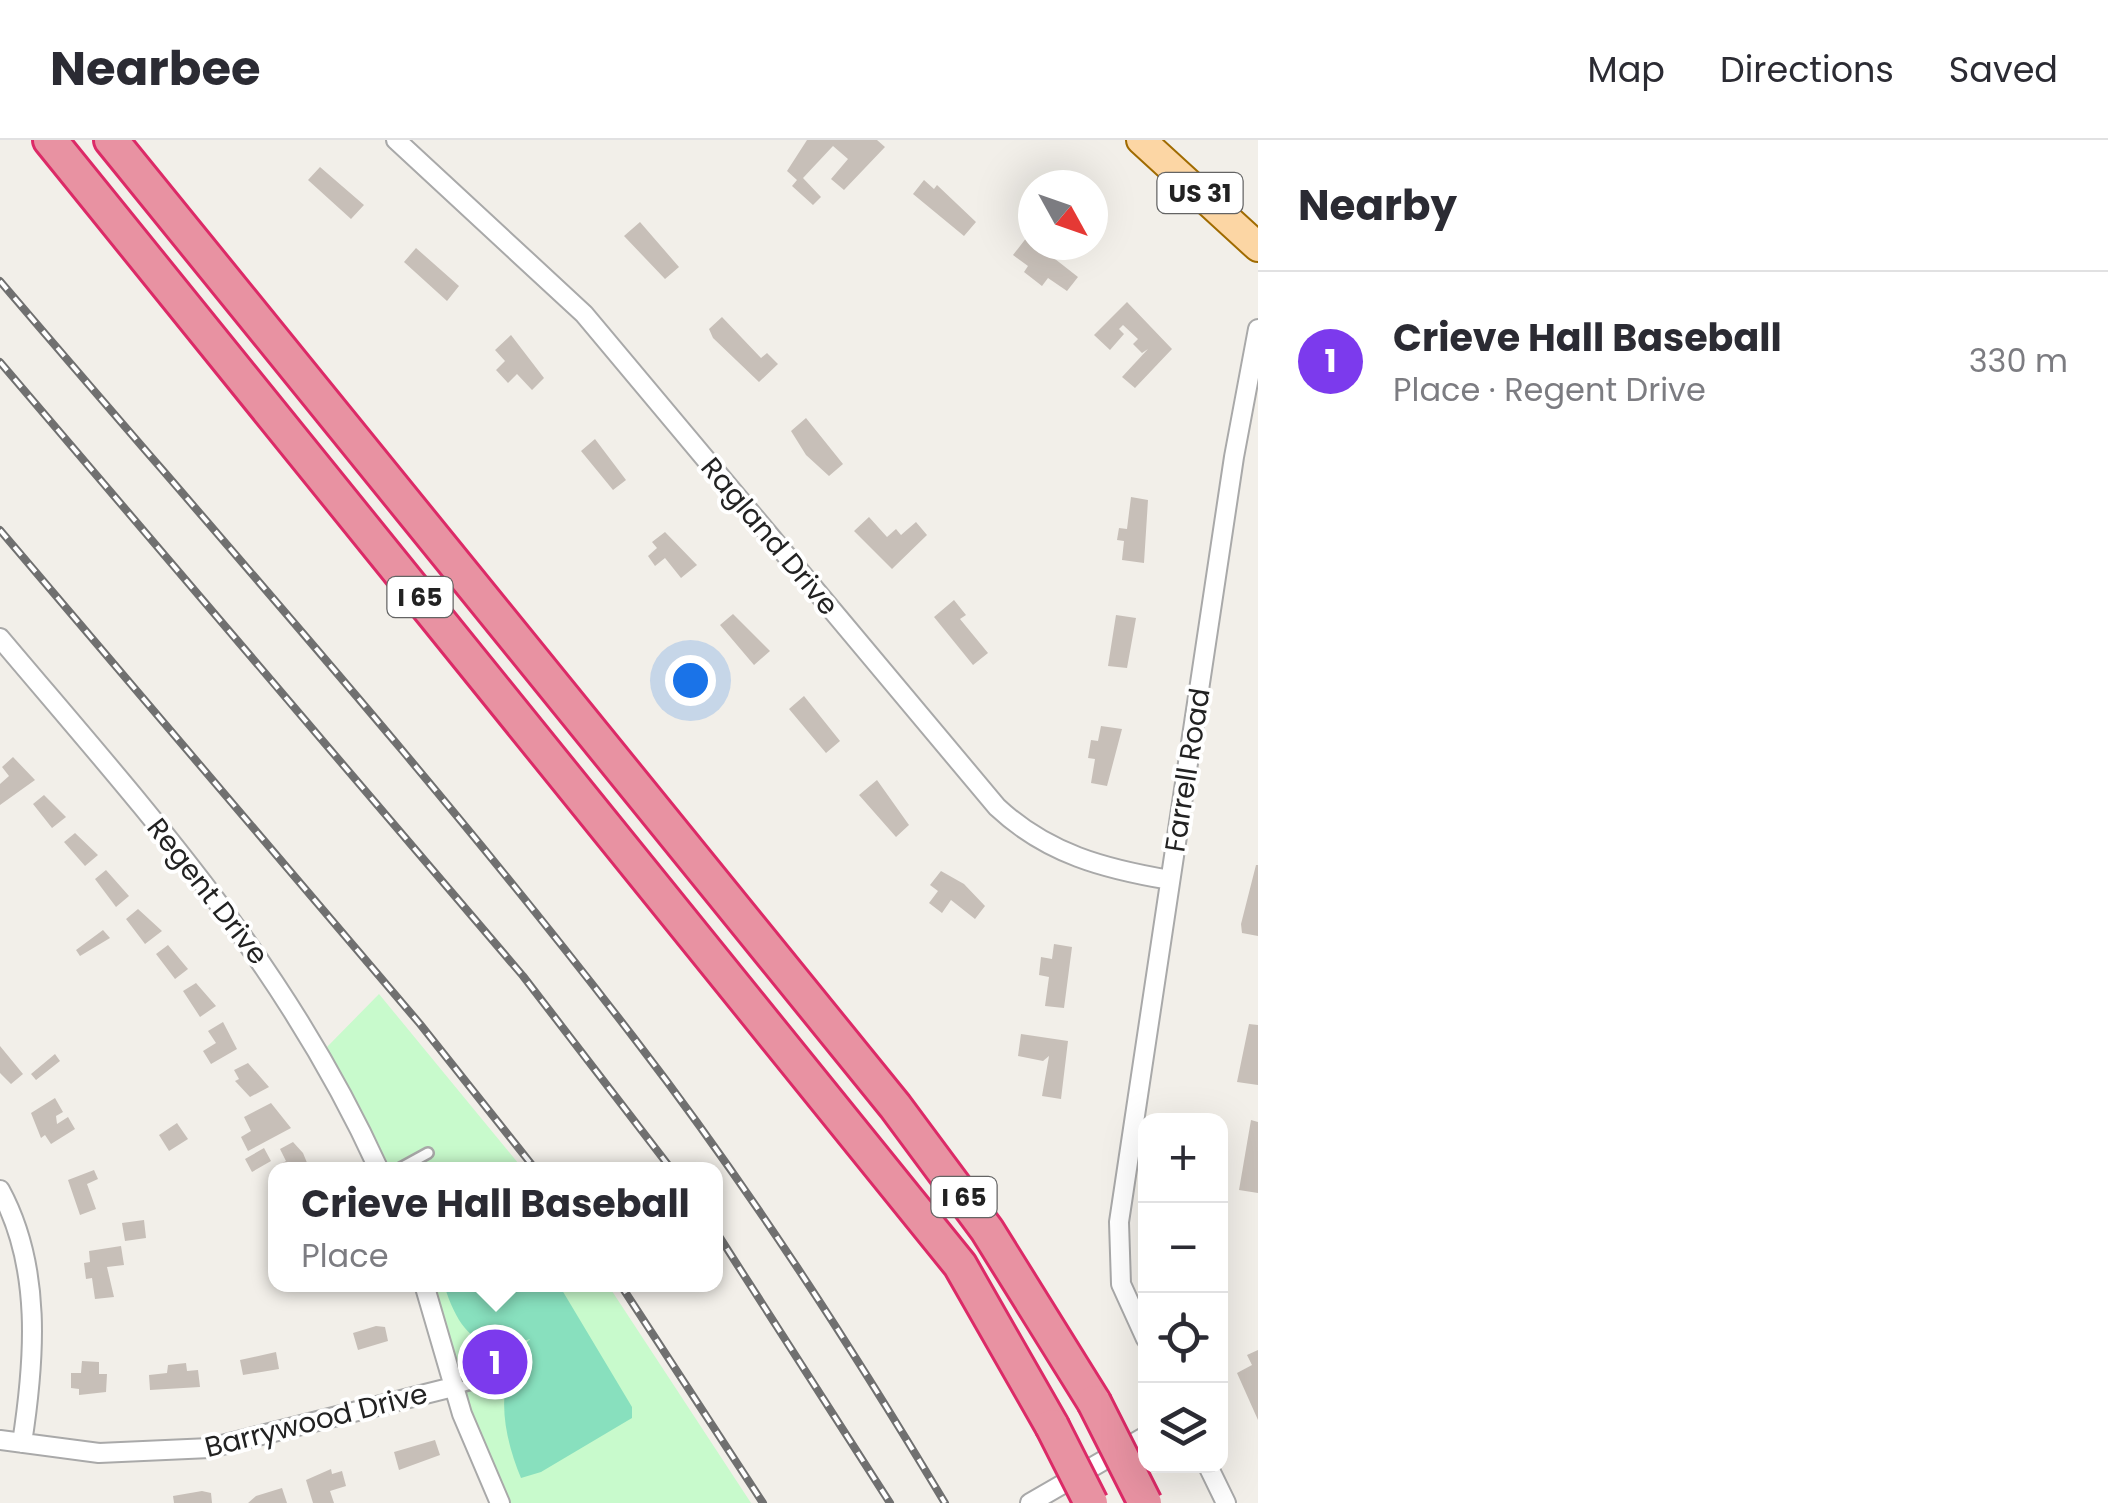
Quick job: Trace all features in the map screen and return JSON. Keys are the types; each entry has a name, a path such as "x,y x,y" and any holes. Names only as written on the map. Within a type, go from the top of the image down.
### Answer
{"highway":[{"name":"I 65","path":"50,140 960,1265 1091,1503"},
{"name":"I 65","path":"111,140 926,1146 1016,1273 1094,1402 1144,1503"}],"main road":[{"name":"US 31","path":"1141,140 1258,247"}],"street":[{"name":"Ragland Drive","path":"396,140 584,314 997,807 1030,834 1067,854 1115,871 1170,880"},
{"name":"Farrell Road","path":"1138,1320 1122,1284 1117,1244 1122,1202 1257,334"},
{"name":"Regent Drive","path":"0,638 158,826 268,967 327,1064 375,1162"},
{"path":"0,1190 25,1257 31,1298 32,1353 22,1444"},
{"path":"426,1292 454,1388 500,1503"},
{"name":"Barrywood Drive","path":"0,1440 99,1453 210,1448 454,1388"},
{"path":"1030,1503 1138,1441"},
{"path":"1211,1473 1226,1503"}],"lane":[{"path":"413,1162 428,1154"},
{"path":"454,1388 500,1376"}],"green space":[{"path":"379,994 517,1162 384,1162 327,1047"},
{"path":"433,1292 613,1292 751,1503 509,1503 468,1409"},
{"path":"447,1292 563,1292 632,1407 632,1418 541,1472 521,1478 509,1443 505,1388 518,1354 530,1339 497,1345 484,1342 473,1336 456,1315"}],"building":[{"path":"807,140 877,140 885,147 844,190 831,179 848,159 833,146 803,178 821,197 813,205 792,186 797,180 787,171"},
{"path":"320,167 364,205 351,219 308,180"},
{"path":"924,180 934,189 937,185 976,222 964,236 913,194"},
{"path":"640,222 679,267 665,279 624,236"},
{"path":"416,248 459,286 447,301 404,262"},
{"path":"1020,260 1056,260 1078,277 1067,291 1048,278 1042,286 1024,272 1028,266"},
{"path":"1127,302 1172,349 1135,388 1122,377 1148,349 1142,353 1133,344 1138,339 1123,325 1119,329 1124,334 1110,350 1094,335"},
{"path":"722,317 761,358 767,353 778,364 759,382 713,338 709,329"},
{"path":"511,335 544,378 532,390 517,374 508,383 496,370 505,361 495,350"},
{"path":"806,418 843,464 829,476 806,455 791,431"},
{"path":"595,439 626,480 613,490 581,451"},
{"path":"1131,497 1148,500 1144,563 1122,560 1124,541 1117,540 1119,528 1127,529"},
{"path":"869,517 887,537 896,529 901,535 916,522 927,535 892,569 854,531"},
{"path":"665,532 697,565 681,578 665,558 655,566 648,556 657,548 652,542"},
{"path":"954,600 966,615 960,619 988,653 973,665 934,617"},
{"path":"733,614 770,651 754,665 720,625"},
{"path":"1116,615 1136,618 1127,668 1108,666"},
{"path":"804,696 840,741 826,753 789,709"},
{"path":"1101,726 1122,729 1107,786 1091,783 1095,759 1088,758 1091,740 1098,741"},
{"path":"13,757 35,780 0,805 0,784 9,776 2,767"},
{"path":"877,780 909,825 896,837 859,795"},
{"path":"44,795 66,817 52,828 33,804"},
{"path":"75,833 98,855 85,866 64,842"},
{"path":"1256,865 1258,936 1242,933 1241,924"},
{"path":"106,870 129,896 116,907 95,879"},
{"path":"941,871 964,884 985,906 975,919 951,900 942,913 929,903 938,891 930,885"},
{"path":"138,909 162,931 145,944 126,919"},
{"path":"103,930 110,938 80,956 76,950"},
{"path":"1054,944 1072,947 1064,1008 1045,1006 1049,977 1039,975 1041,957 1052,959"},
{"path":"168,945 188,969 175,979 156,954"},
{"path":"196,983 216,1006 200,1017 183,991"},
{"path":"223,1022 237,1049 211,1064 203,1051 216,1043 208,1031"},
{"path":"1249,1024 1258,1025 1258,1085 1237,1082"},
{"path":"1021,1034 1068,1041 1061,1099 1042,1096 1049,1056 1043,1061 1018,1056"},
{"path":"0,1046 23,1074 11,1084 0,1073"},
{"path":"55,1054 60,1061 36,1080 31,1074"},
{"path":"248,1063 269,1087 250,1097 235,1081 239,1079 234,1070"},
{"path":"55,1098 63,1112 56,1116 57,1124 68,1117 75,1129 51,1144 45,1135 41,1138 31,1113"},
{"path":"271,1103 291,1128 248,1151 241,1137 251,1131 244,1117"},
{"path":"1251,1120 1258,1122 1258,1193 1239,1190"},
{"path":"177,1123 188,1139 169,1151 159,1135"},
{"path":"293,1142 307,1162 284,1162 280,1149"},
{"path":"264,1148 271,1161 252,1172 245,1159"},
{"path":"94,1170 98,1179 87,1184 96,1209 80,1215 68,1180"},
{"path":"144,1220 146,1238 125,1241 122,1223"},
{"path":"121,1246 124,1265 107,1267 114,1297 95,1299 92,1278 86,1279 84,1263 90,1262 89,1251"},
{"path":"385,1327 388,1341 358,1350 353,1333"},
{"path":"1258,1350 1258,1420 1237,1373 1252,1365 1247,1355"},
{"path":"508,1351 509,1367 502,1369 501,1364 484,1372 478,1354 485,1352 486,1358"},
{"path":"276,1352 279,1369 243,1375 240,1360"},
{"path":"82,1361 99,1362 99,1374 107,1374 106,1392 79,1395 79,1389 71,1388 71,1373 81,1373"},
{"path":"186,1363 187,1371 198,1370 200,1387 150,1390 149,1375 167,1373 168,1365"},
{"path":"435,1440 440,1455 399,1470 394,1452"},
{"path":"331,1469 332,1474 342,1471 346,1486 330,1491 334,1503 313,1503 306,1480"},
{"path":"282,1488 287,1503 248,1503 256,1496"},
{"path":"211,1493 212,1503 174,1503 173,1496"}],"railway":[{"path":"0,281 402,750 634,1038 796,1266 945,1503"},
{"path":"0,362 523,976 666,1162"},
{"path":"0,530 420,1024 530,1162"},
{"path":"723,1242 890,1503"},
{"path":"625,1292 763,1503"}],"place":[{"name":"Crieve Hall Baseball","path":"495,1362"}]}
